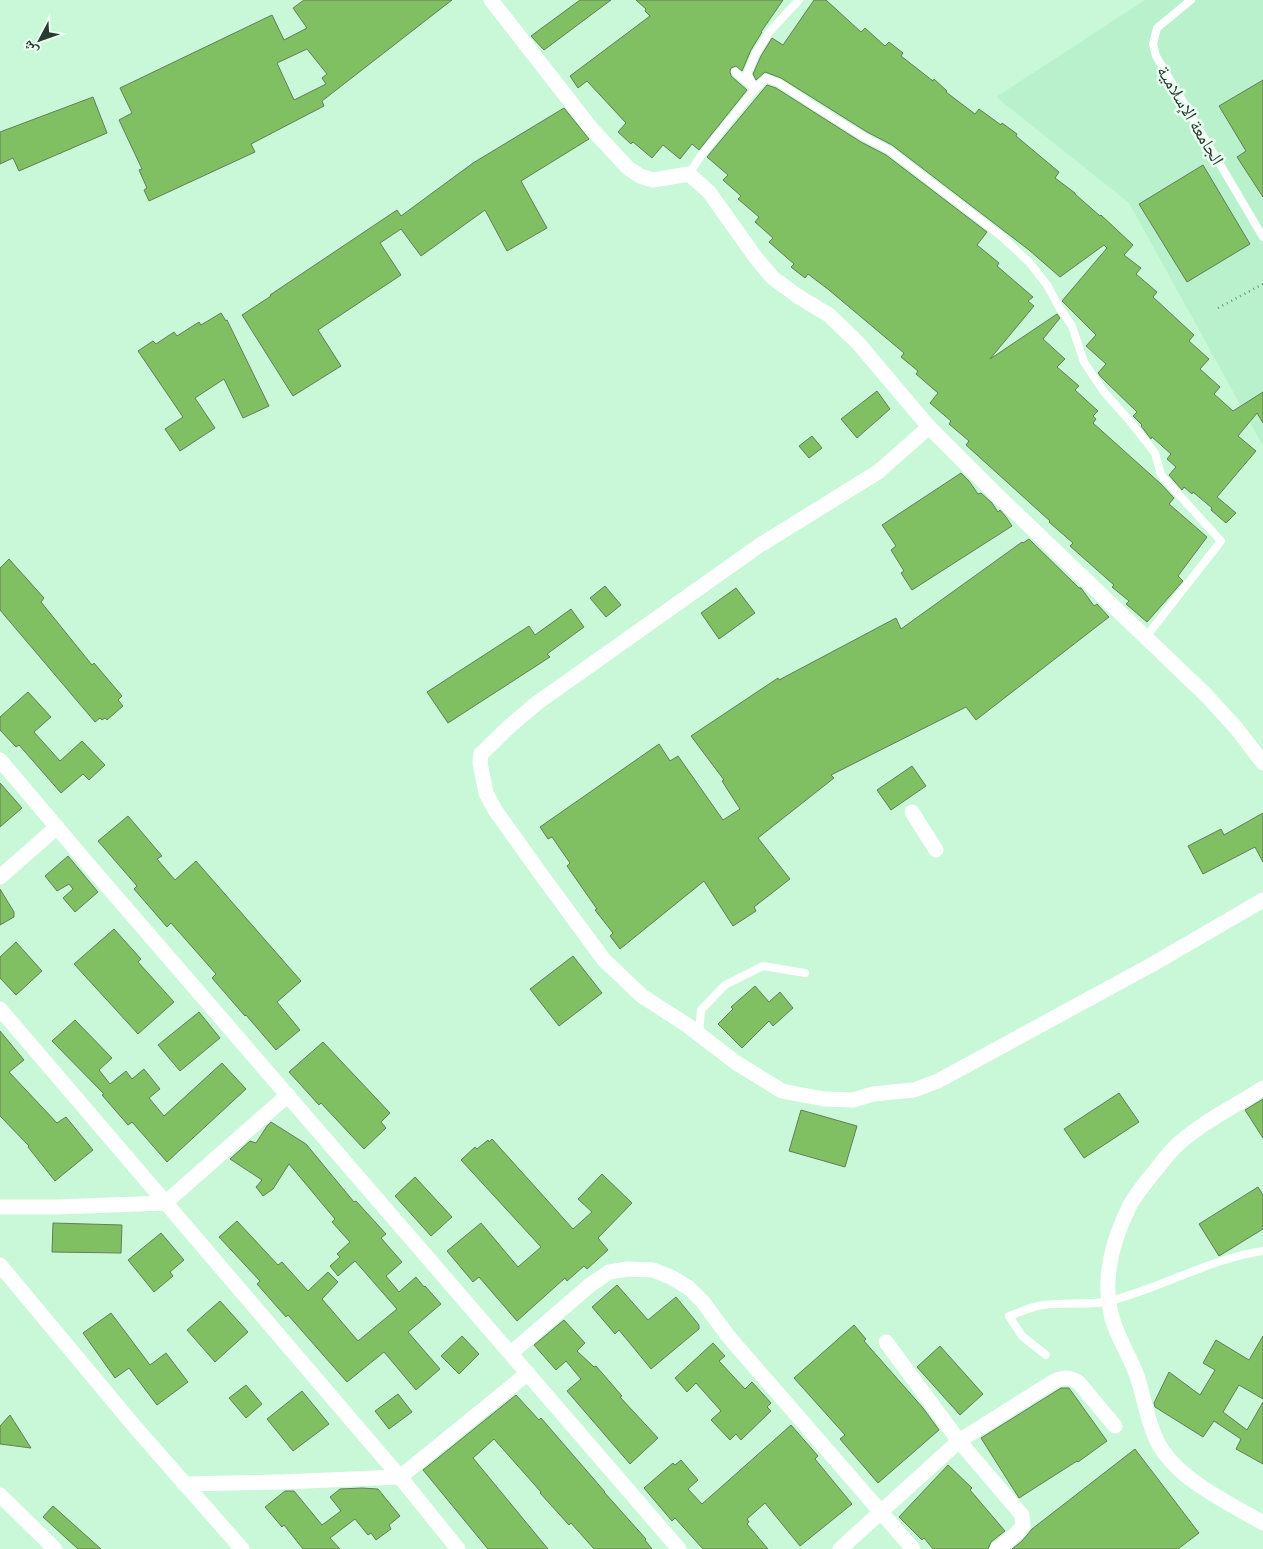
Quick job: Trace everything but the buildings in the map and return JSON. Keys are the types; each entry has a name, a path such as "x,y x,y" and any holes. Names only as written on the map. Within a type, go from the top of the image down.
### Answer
{"street":[{"path":"491,0 591,128 628,168 640,176 654,180 689,174 709,192 756,258 773,278 799,297 829,315 850,336 929,427 994,492 1206,695 1237,729 1263,762"},
{"path":"929,427 878,472 760,545 537,703 510,725 481,754 480,763 486,792 495,810 598,953 642,996 699,1034 735,1062 782,1092 824,1099 853,1100 874,1094 914,1090 938,1081 1153,964 1263,900"},
{"path":"0,760 679,1549"},
{"path":"912,812 936,850"},
{"path":"0,876 57,827"},
{"path":"0,1009 400,1477 458,1549"},
{"path":"1263,1088 1202,1126 1175,1147 1142,1188 1130,1206 1117,1237 1109,1266 1107,1289 1110,1310 1116,1330 1137,1375 1153,1431 1163,1451 1171,1462 1184,1474 1227,1503 1263,1523"},
{"path":"0,1207 55,1207 165,1202 288,1095"},
{"path":"0,1265 184,1484 242,1549"},
{"path":"510,1353 590,1285 609,1272 628,1269 653,1270 671,1277 689,1288 702,1302 728,1336 913,1549"},
{"path":"886,1342 959,1441 1022,1515 1023,1526 998,1549"},
{"path":"184,1484 400,1477 528,1373"},
{"path":"840,1549 959,1441 1057,1379 1065,1377 1078,1382 1115,1426"},
{"path":"0,1495 55,1549"}],"lane":[{"path":"754,89 747,74 756,53 770,31 798,0"},
{"name":"الجامعة الإسلامية","path":"1191,0 1157,28 1153,44 1156,56 1263,237"},
{"path":"735,72 754,89"},
{"path":"689,174 700,157 754,89 766,78 779,83 864,137 889,150 1000,235 1030,263 1047,285 1072,326 1084,362 1104,392 1155,453 1161,475 1221,541 1145,638"},
{"path":"699,1034 701,1010 724,984 763,966 805,973"},
{"path":"1046,1355 1022,1336 1009,1316 1038,1306 1109,1301 1146,1290 1250,1253 1263,1251"}],"path":[{"path":"1218,308 1263,284"}],"shaded area":[{"path":"1145,0 1263,0 1263,446 1129,203 996,97"}]}
